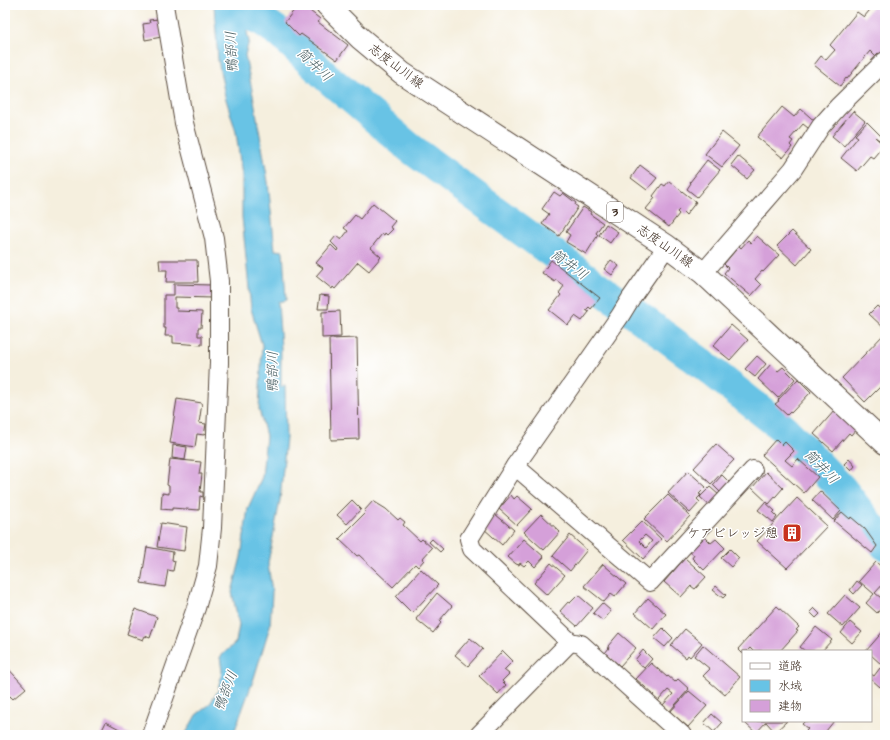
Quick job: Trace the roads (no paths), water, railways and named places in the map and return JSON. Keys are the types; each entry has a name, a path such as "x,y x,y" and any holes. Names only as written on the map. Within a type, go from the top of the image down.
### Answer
{"main road":[{"name":"志度山川線","path":"327,5 360,38 402,73 667,246 702,273 885,443"}],"street":[{"path":"151,735 194,615 208,566 212,528 219,363 219,281 214,238 184,123 164,5"},
{"path":"702,273 793,169 821,126 838,107 885,61"},
{"path":"667,246 515,466 469,539 472,549 570,642 581,644 682,735"},
{"path":"515,466 650,582 753,470"},
{"path":"479,735 570,642"}],"water":[{"name":"鴨部川","path":"214,5 241,5 249,41 245,55 268,182 275,250 283,251 286,300 278,302 281,348 281,387 285,386 286,438 280,500 268,563 272,593 270,626 254,678 233,735 185,735 196,715 209,705 218,691 222,671 220,657 236,642 239,625 232,592 241,557 248,508 262,477 266,436 259,409 262,345 251,309 242,217 242,176 236,132 225,96 218,60"}],"waterway":[{"name":"筒井川","path":"232,9 260,19 281,34 330,80 410,148 700,362 784,429 841,488 885,545"}],"place":[{"name":"ケアビレッジ憩","path":"792,533"}]}
